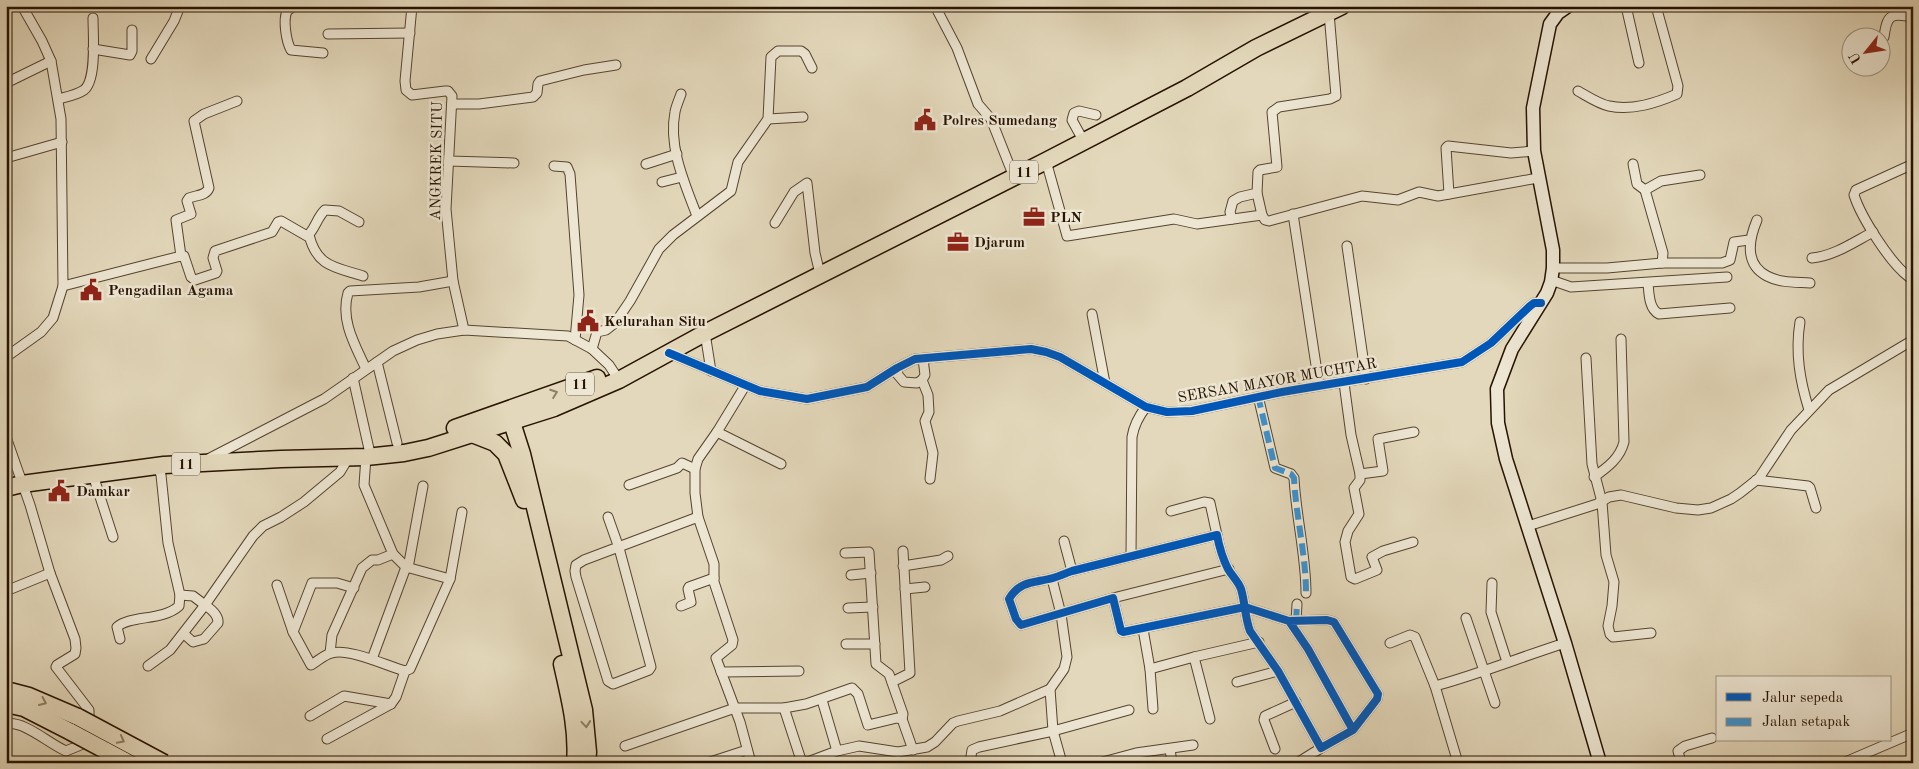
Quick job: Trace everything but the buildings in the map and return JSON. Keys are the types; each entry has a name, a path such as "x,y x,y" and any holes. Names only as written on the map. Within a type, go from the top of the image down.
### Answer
{"highway":[{"name":"11","path":"14,486 200,463 412,451 472,434 507,417 652,362 820,274 1187,88 1256,48 1335,9"},
{"name":"11","path":"362,454 507,417 554,408 617,376"},
{"path":"522,454 525,434 532,424 554,408"},
{"path":"507,417 522,454 584,710 588,752 587,763"},
{"path":"507,417 572,711 576,750 575,763"},
{"path":"472,434 495,442 506,454 524,500"},
{"path":"6,690 29,696 74,724 129,763"},
{"path":"6,704 74,724 164,763"}],"street":[{"path":"6,357 42,332 53,318 63,286 61,119 51,61 22,6"},
{"path":"151,59 174,21 180,6"},
{"name":"ANGKREK SITU","path":"412,6 405,81 406,90 412,95 434,91 448,91 452,96 446,209 453,280 464,330"},
{"path":"935,6 957,48 978,104 991,119 1014,177"},
{"path":"1568,6 1558,13 1550,24 1533,108 1534,151 1553,250 1552,274 1547,293 1512,349 1497,389 1498,423 1506,458 1565,643 1600,763"},
{"path":"1626,6 1638,63"},
{"path":"1578,90 1608,106 1628,107 1647,105 1677,94 1678,86 1656,6"},
{"path":"291,7 285,16 288,45 291,50 323,53"},
{"path":"1335,9 1336,96 1330,99 1279,107 1272,112 1278,164 1277,167 1258,172 1258,193 1262,215 1265,220 1362,196 1398,200 1418,192 1438,196 1538,178"},
{"path":"1885,28 1886,23 1892,16 1897,14 1913,17"},
{"path":"58,99 86,89 91,77 93,18"},
{"path":"93,50 130,55 132,51 132,30"},
{"path":"328,34 410,33"},
{"path":"592,349 597,332 606,330 615,323 630,301 659,249 672,235 731,191 738,162 768,119 771,58 774,54 778,51 801,51 805,54 812,68"},
{"path":"6,83 51,61"},
{"path":"452,104 479,104 533,97 537,93 540,81 584,70 616,65"},
{"path":"682,94 675,112 674,144 682,177 697,216"},
{"path":"180,256 176,220 191,214 187,200 190,197 203,195 208,191 210,184 195,120 237,101"},
{"path":"1083,140 1072,120 1074,113 1079,111 1096,116"},
{"path":"768,119 803,117"},
{"path":"6,158 62,142"},
{"path":"1449,194 1446,148 1448,146 1510,153 1534,151"},
{"path":"646,164 677,154"},
{"path":"1046,160 1067,236 1174,219 1197,224 1262,215"},
{"path":"449,161 514,163"},
{"path":"1633,164 1637,184 1645,190 1663,253 1662,263"},
{"path":"1913,164 1856,190 1854,195 1873,232 1898,268 1907,276 1913,276"},
{"path":"554,166 567,167 570,174 579,295 574,340"},
{"path":"1645,190 1661,181 1700,175"},
{"path":"662,182 682,177"},
{"path":"775,223 794,192 807,183 815,253 820,274"},
{"path":"1232,219 1230,212 1233,201 1240,197 1258,193"},
{"path":"359,222 339,211 325,210 321,213 309,235 313,249 322,261 363,276"},
{"path":"1293,214 1319,385"},
{"path":"1757,220 1749,240 1751,257 1755,264 1767,276 1782,281 1810,283"},
{"path":"63,286 180,256 184,256 191,277 196,280 216,274 218,271 213,258 215,251 272,232 278,222 281,221 304,235 309,235"},
{"path":"1812,258 1832,253 1873,232"},
{"path":"1552,274 1662,263 1722,263 1730,260 1734,242 1749,240"},
{"path":"1347,246 1366,379"},
{"path":"1552,274 1571,287 1727,277"},
{"path":"366,369 353,343 345,316 350,291 419,287 453,280"},
{"path":"1648,283 1651,306 1659,314 1730,308"},
{"name":"SERSAN MAYOR MUCHTAR","path":"669,353 745,386 784,397 807,399 867,388 897,368 915,359 1031,349 1060,357 1146,407 1167,412 1192,412 1258,396 1462,362 1491,343 1534,302 1541,302"},
{"path":"1092,314 1105,383"},
{"path":"1800,322 1797,338 1798,368 1809,410"},
{"path":"200,463 248,440 324,399 393,351 417,340 437,334 464,330 568,336 592,349 617,376"},
{"path":"705,333 711,371"},
{"path":"1594,477 1619,456 1624,442 1621,339"},
{"path":"1528,526 1602,502 1609,497 1621,495 1676,508 1698,510 1711,508 1731,499 1756,480 1772,462 1791,430 1829,390 1913,340"},
{"path":"1586,358 1588,429 1594,477 1602,502 1606,555 1614,582 1608,626 1613,637 1651,633"},
{"path":"897,368 898,375 904,382 917,383 925,375 923,359"},
{"path":"377,362 397,444"},
{"path":"353,378 364,484 393,554 407,567 450,579"},
{"path":"922,380 928,396 928,412 925,421 933,453 930,479"},
{"path":"1344,383 1351,435 1360,474 1360,480 1354,488 1359,514 1348,531 1345,542 1351,577 1355,579 1377,570 1372,557 1383,551 1413,542"},
{"path":"745,386 698,459 695,468 695,493 698,517 714,564 714,578 733,640 732,645 716,656 736,708 751,763"},
{"path":"1258,396 1275,468 1291,474 1294,478 1296,511 1306,571 1306,594"},
{"path":"1131,556 1133,427 1146,407"},
{"path":"717,432 781,464"},
{"path":"1360,474 1383,471 1378,439 1414,432"},
{"path":"6,436 14,486 30,505 50,573 76,648 74,654 57,665 56,668 89,710 89,733 83,744 66,751 56,747 26,728 14,723 6,724"},
{"path":"148,666 170,650 184,634 253,536 263,526 304,502 362,454"},
{"path":"628,485 677,468 682,463 695,468"},
{"path":"120,639 118,625 174,610 179,606 180,595 168,544 161,475 158,467"},
{"path":"93,475 112,538"},
{"path":"1756,480 1808,486 1816,508"},
{"path":"372,659 407,567 423,486"},
{"path":"1171,511 1204,502 1210,503 1216,536 1229,569 1238,580 1249,627 1278,671 1321,748"},
{"path":"326,740 390,704 396,697 405,671 410,669 450,579 462,512"},
{"path":"608,517 619,548 651,667 649,670 613,684 608,681 575,571 576,565 579,562 619,548 698,517"},
{"path":"1216,536 1072,571 1052,579 1029,582 1011,596 1009,599 1010,604 1021,625 1113,598 1229,569"},
{"path":"1064,541 1072,571"},
{"path":"892,682 910,673 902,551"},
{"path":"845,553 869,552 876,664 889,674 913,750"},
{"path":"330,653 332,635 362,568 367,563 393,554"},
{"path":"903,566 941,560 948,556"},
{"path":"6,591 50,573"},
{"path":"851,575 871,573"},
{"path":"681,606 691,602 689,587 714,578"},
{"path":"784,708 804,763 837,751 858,746 898,752 926,747 935,742 958,721 1000,711 1050,689 1067,662 1061,614 1052,579"},
{"path":"293,632 312,583 337,584 354,588"},
{"path":"1492,583 1491,612 1507,662"},
{"path":"277,584 293,632 308,667 330,653 339,651 372,659 405,671"},
{"path":"905,589 925,587"},
{"path":"180,595 193,596 212,610 218,620 218,623 201,640 193,642 184,634"},
{"path":"1113,598 1121,631 1123,632 1245,607 1293,621 1327,620 1334,622 1378,691 1377,700 1354,730 1296,763"},
{"path":"848,608 873,607"},
{"path":"1297,608 1293,621 1354,730"},
{"path":"1466,618 1495,703"},
{"path":"1143,629 1150,669 1153,709"},
{"path":"1390,643 1410,635 1415,637 1435,686 1458,763"},
{"path":"1150,669 1194,656 1259,642"},
{"path":"1435,686 1484,672 1507,662 1565,643"},
{"path":"846,644 875,644"},
{"path":"1194,656 1210,719"},
{"path":"721,672 799,671"},
{"path":"1237,682 1278,671"},
{"path":"625,746 736,708 784,708 822,700 848,688 852,688 858,694 868,725 897,718 902,719"},
{"path":"1050,689 1053,731 1062,763"},
{"path":"310,716 344,696 390,704"},
{"path":"822,700 837,751"},
{"path":"1275,749 1264,720 1265,716 1296,702"},
{"path":"970,763 970,753 974,748 1053,731 1129,710"},
{"path":"1844,763 1913,733"},
{"path":"1681,763 1678,751 1685,746 1712,738"},
{"path":"1099,763 1136,753 1193,744"},
{"path":"1170,749 1172,763"},
{"path":"706,763 747,750"}],"marked path":[{"path":"1258,396 1275,468 1291,474 1294,478 1306,593"},
{"path":"1296,621 1297,604"}],"cycle path":[{"path":"669,353 760,391 807,399 867,387 915,359 1031,349 1060,357 1146,407 1167,412 1192,411 1282,392 1462,362 1491,343 1534,303 1541,303"},
{"path":"1289,621 1327,620 1334,622 1378,694 1377,699 1353,730 1321,748 1278,671 1250,631 1247,621 1246,615 1245,610 1244,605 1241,589 1226,565 1217,535 1028,583 1018,588 1009,599 1016,619 1021,625 1113,598 1121,631 1123,632 1245,607 1289,621 1308,649 1353,730"}],"place":[{"name":"Polres Sumedang","path":"925,120"},
{"name":"PLN","path":"1034,217"},
{"name":"Djarum","path":"958,242"},
{"name":"Pengadilan Agama","path":"91,290"},
{"name":"Kelurahan Situ","path":"588,321"},
{"name":"Damkar","path":"59,491"}]}
